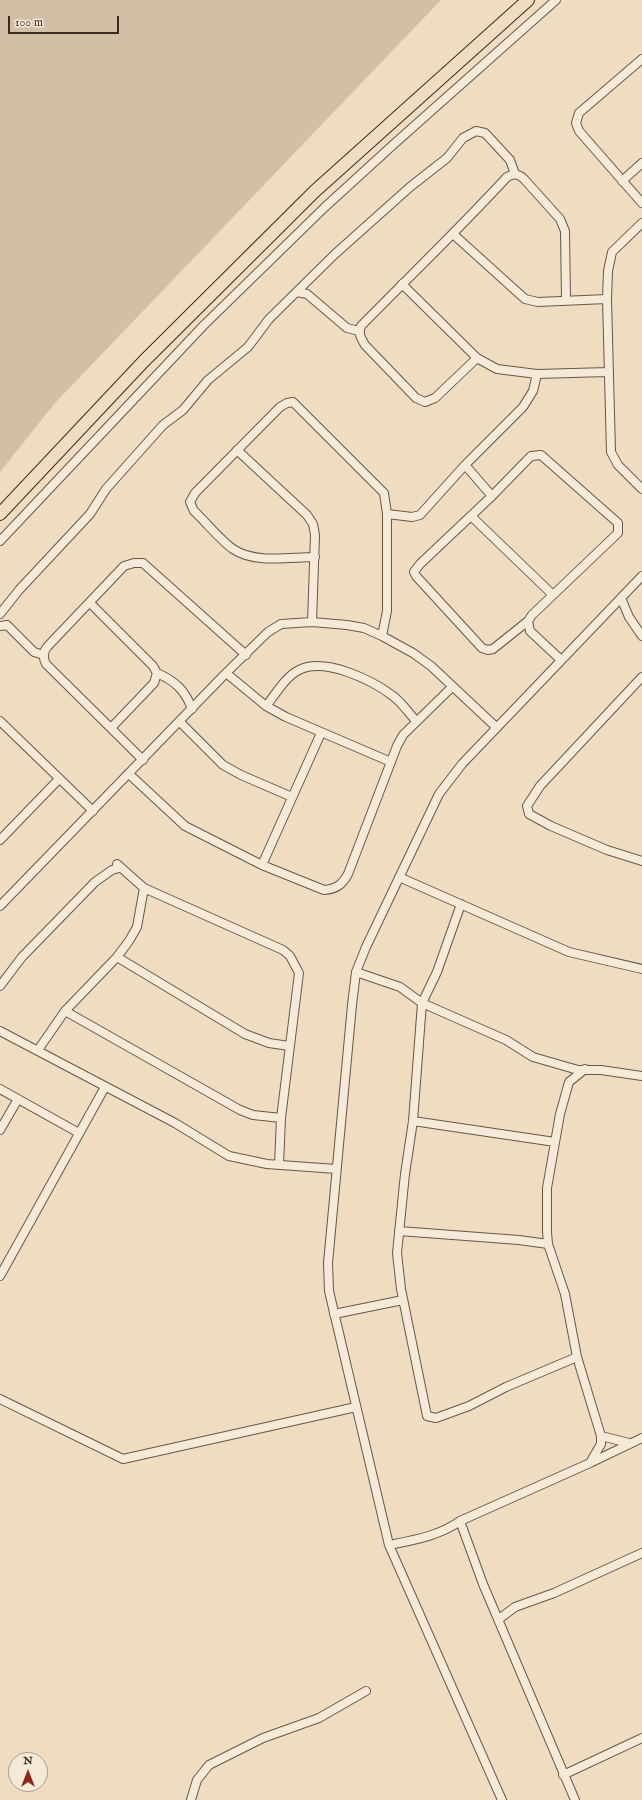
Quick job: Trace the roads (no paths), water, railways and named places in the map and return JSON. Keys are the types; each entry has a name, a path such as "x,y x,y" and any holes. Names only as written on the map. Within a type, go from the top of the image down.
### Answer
{"highway":[{"path":"0,514 144,361 315,191 528,0"}],"street":[{"path":"0,540 204,325 325,207 556,0"},
{"path":"642,59 579,112 576,123 579,132 642,203"},
{"path":"0,614 19,590 90,514 106,489 163,426 183,410 208,380 248,347 269,319 335,254 410,187 447,158 463,138 476,131 485,133 510,160 515,174"},
{"path":"622,181 642,163"},
{"path":"477,358 435,398 425,402 416,398 365,345 360,337 359,331 361,326 453,234 507,177 515,174 520,175 560,220 566,231 566,300"},
{"path":"642,223 612,252 608,272 607,299 611,452 618,465 642,489"},
{"path":"453,234 525,299 538,302 607,299"},
{"path":"402,284 477,358 497,369 506,372 538,374 608,372"},
{"path":"297,292 308,294 347,328 359,331"},
{"path":"387,514 412,517 420,515 465,465 523,407 534,391 538,374"},
{"path":"315,557 261,558 246,555 234,549 194,511 190,502 195,493 280,407 287,403 293,402 377,484 384,493 387,514 387,611 382,636"},
{"path":"237,450 307,515 313,524 315,535 315,557 312,622"},
{"path":"541,454 618,523 618,533 532,614 528,621 493,649 488,650 482,648 416,576 416,568 472,516 531,456 541,454"},
{"path":"465,465 492,496"},
{"path":"472,516 553,595"},
{"path":"143,760 46,664 44,656 47,647 124,566 134,563 143,563 246,655"},
{"path":"502,1800 389,1545 334,1314 327,1276 336,1168 356,972 366,947 439,794 462,764 496,727 642,576"},
{"path":"621,598 629,617 642,636"},
{"path":"90,603 153,666 156,673 154,683 111,728"},
{"path":"528,621 530,631 561,660"},
{"path":"0,906 226,673 268,632 281,624 312,622 347,625 364,628 382,636 413,652 431,666 496,727"},
{"path":"0,626 7,625 34,652 44,656"},
{"path":"266,706 288,678 300,670 327,667 354,675 380,688 394,697 416,721"},
{"path":"156,673 170,679 183,690 192,709"},
{"path":"226,673 266,706 286,717 391,762"},
{"path":"642,677 540,786 527,806 529,814 550,826 607,850 642,861"},
{"path":"129,774 185,826 262,865 324,890 333,889 342,884 348,874 391,762 403,735 452,687"},
{"path":"0,721 58,779 93,811"},
{"path":"180,722 223,765 241,775 292,797"},
{"path":"262,865 321,733"},
{"path":"0,840 58,779"},
{"path":"0,986 22,957 95,882 112,870 119,868 117,864 144,888 283,950 290,956 299,973 281,1118 279,1165"},
{"path":"399,878 569,952 642,969"},
{"path":"38,1050 65,1011 117,957 137,928 144,888"},
{"path":"461,904 437,972 422,1003 413,1121 405,1174 399,1231 398,1273 427,1416 436,1418 469,1406 506,1387 577,1358"},
{"path":"117,957 245,1034 269,1043 289,1046"},
{"path":"356,972 400,987 422,1003 506,1040 533,1057 578,1070 585,1069 642,1076"},
{"path":"65,1011 240,1110 253,1115 281,1118"},
{"path":"0,1030 175,1123 229,1156 279,1165 336,1168"},
{"path":"561,1065 569,1082"},
{"path":"585,1069 569,1082 560,1114 547,1188 548,1244 565,1294 577,1358 601,1436 601,1444 590,1463"},
{"path":"0,1276 105,1087"},
{"path":"0,1090 79,1133"},
{"path":"0,1130 18,1099"},
{"path":"413,1121 555,1142"},
{"path":"399,1231 519,1240 548,1244"},
{"path":"334,1314 403,1300"},
{"path":"0,1399 123,1459 356,1407"},
{"path":"601,1436 629,1443"},
{"path":"389,1545 428,1536 450,1528 460,1521 642,1438"},
{"path":"460,1521 483,1584 499,1619 563,1775 575,1800"},
{"path":"499,1619 515,1607 554,1593 641,1555"},
{"path":"191,1800 197,1780 209,1765 263,1738 319,1718 366,1691"},
{"path":"563,1775 642,1738"}]}
